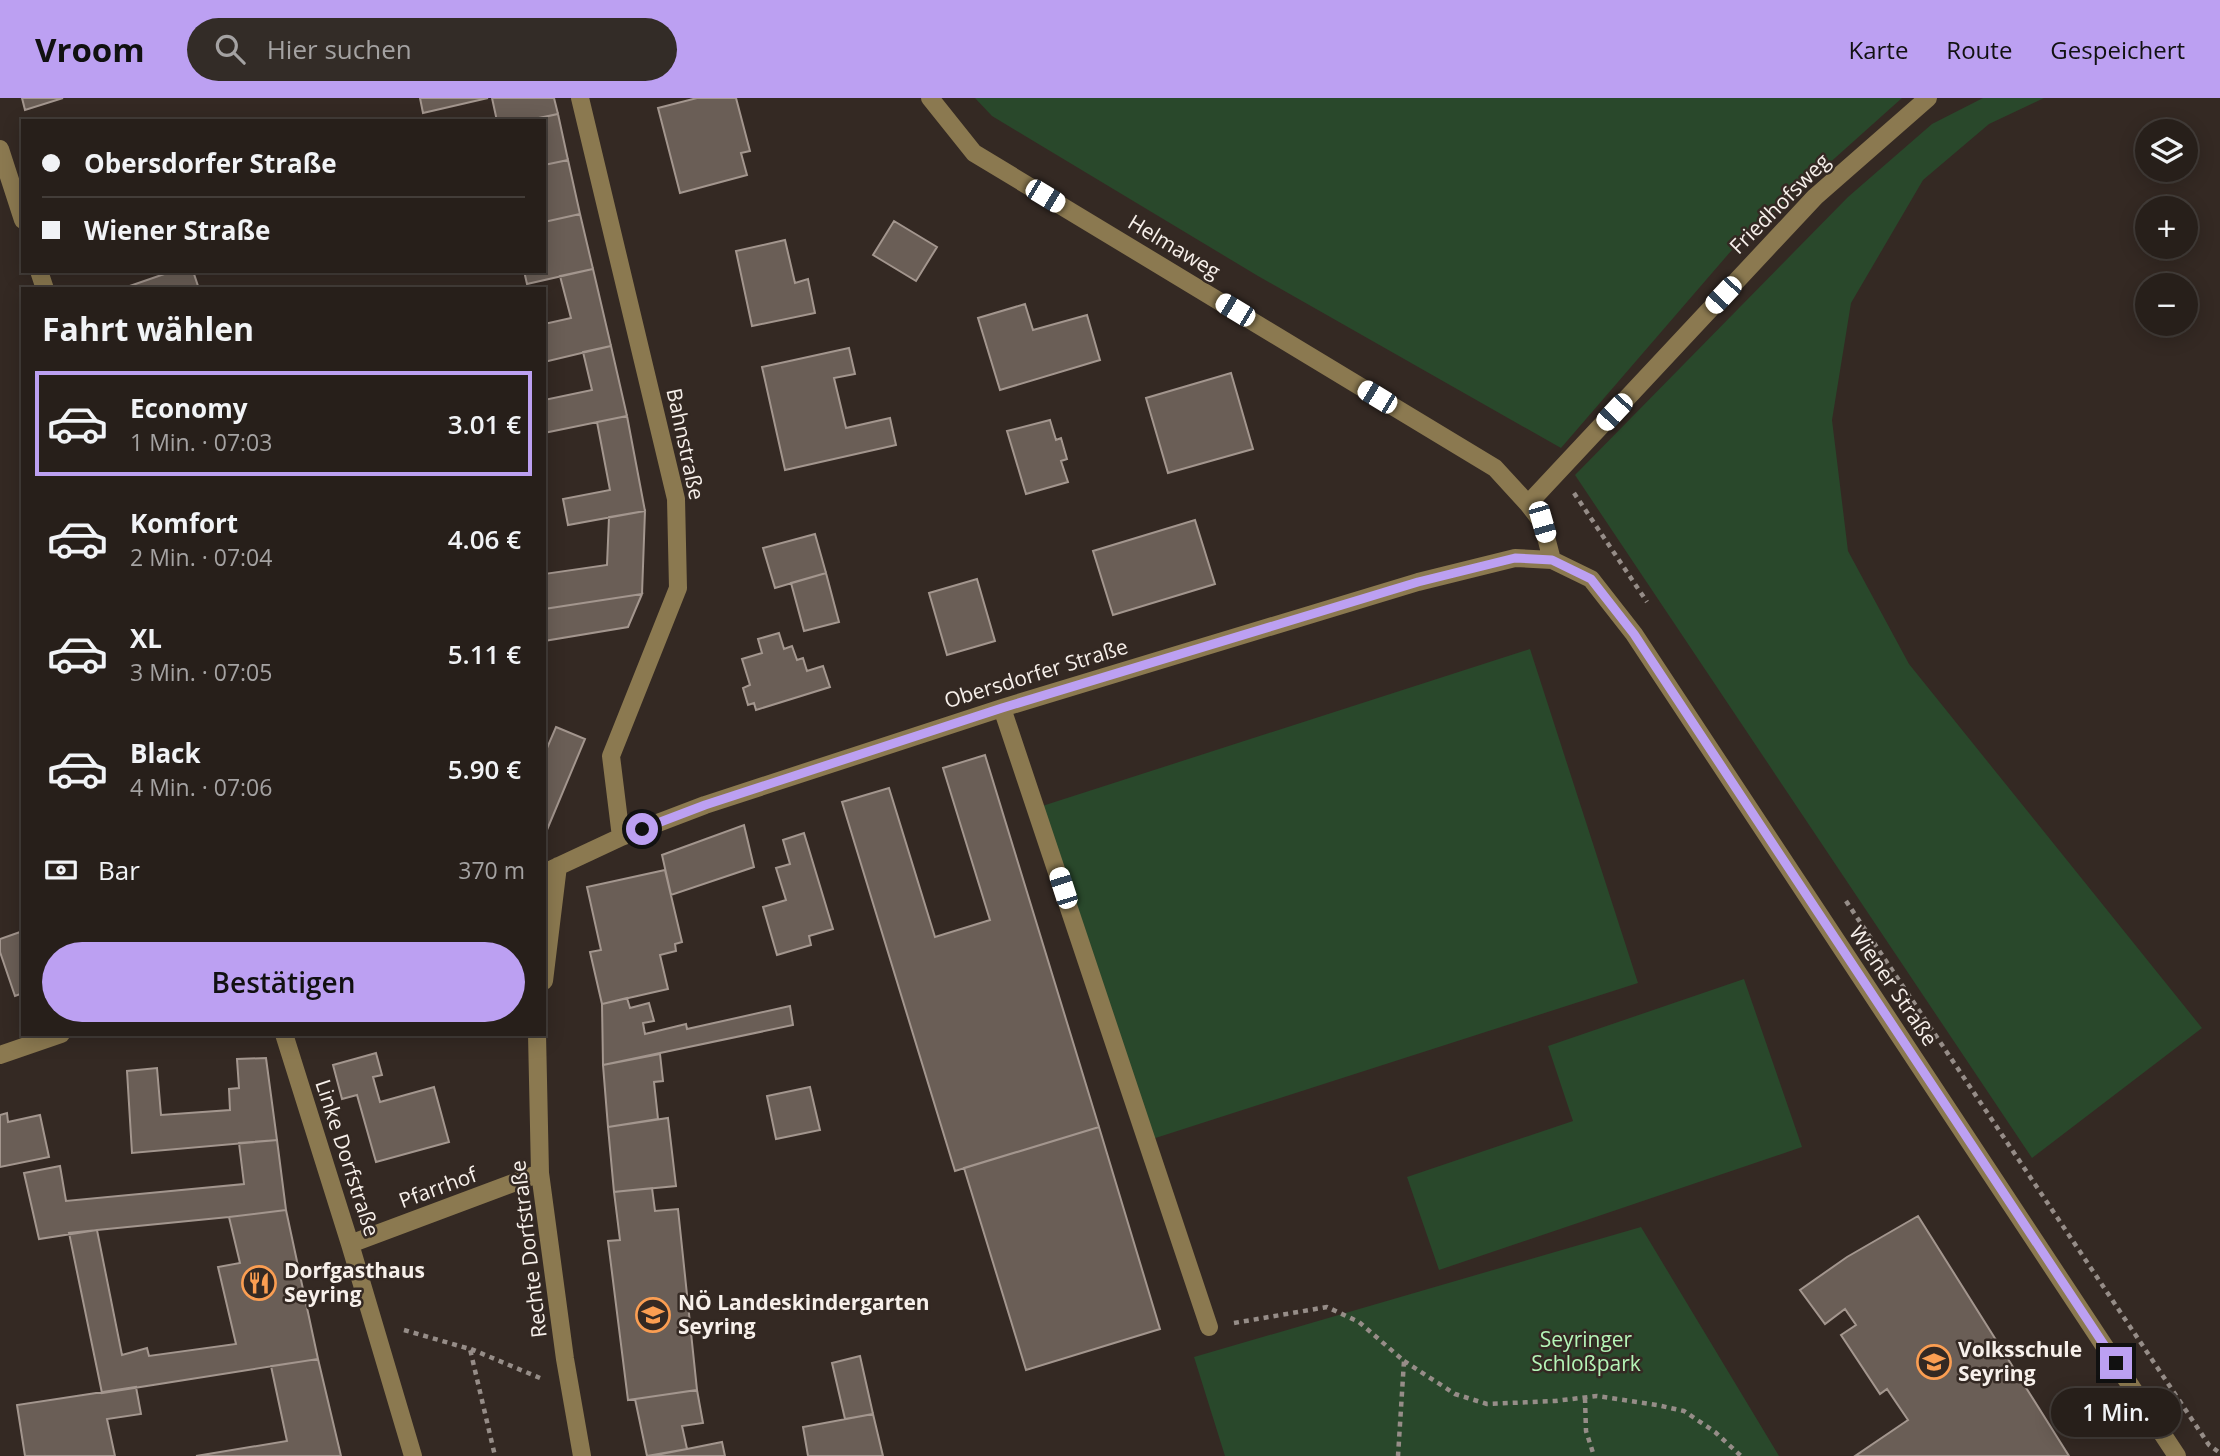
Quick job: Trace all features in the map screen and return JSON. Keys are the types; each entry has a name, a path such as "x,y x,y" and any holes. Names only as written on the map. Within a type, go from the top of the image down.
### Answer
{"street":[{"name":"Bahnstraße","path":"580,98 676,499 678,588 611,756 621,837"},
{"name":"Helmaweg","path":"930,98 974,153 1495,468 1542,522 1552,560"},
{"name":"Friedhofsweg","path":"1528,504 1815,197 1928,98"},
{"path":"0,149 21,213"},
{"name":"Obersdorfer Straße","path":"551,869 621,837 705,805 1002,708 1418,582 1515,558 1552,560"},
{"name":"Wiener Straße","path":"1552,560 1591,579 1634,634 2177,1456"},
{"path":"1002,708 1209,1327"},
{"path":"546,949 551,869"},
{"path":"0,1055 55,1036"},
{"name":"Linke Dorfstraße","path":"285,1036 413,1456"},
{"name":"Rechte Dorfstraße","path":"537,1036 540,1173 582,1456"},
{"name":"Pfarrhof","path":"350,1244 540,1173"}],"path":[{"path":"1559,470 1652,610"},
{"path":"1845,900 2209,1445 2220,1453"},
{"path":"1209,1327 1327,1307 1359,1322 1404,1361 1455,1394 1487,1404 1597,1396 1657,1405 1684,1411 1715,1432 1741,1456"},
{"path":"373,1321 470,1349 571,1390"},
{"path":"470,1349 495,1456"},
{"path":"1398,1456 1404,1361"},
{"path":"1585,1398 1587,1431 1594,1456"}],"green space":[{"path":"975,98 1902,98 1731,251 1561,448 1258,276 992,116"},
{"path":"1983,98 2044,98 1989,124 1923,180 1851,303 1832,420 1848,551 1909,664 2202,1028 2032,1158 1575,475 1848,197 1932,124"},
{"path":"1530,649 1638,983 1140,1143 1033,809"},
{"path":"1744,979 1802,1147 1439,1270 1407,1177 1573,1121 1548,1046"},
{"name":"Seyringer Schloßpark","path":"1641,1227 1779,1456 1225,1456 1194,1357"}],"building":[{"path":"22,98 63,98 25,110"},
{"path":"420,98 488,98 423,113"},
{"path":"492,98 554,98 558,114 535,119 497,119"},
{"path":"697,98 736,98 750,151 741,153 747,175 680,193 658,108"},
{"path":"558,114 568,160 546,165 546,119 534,119"},
{"path":"568,160 580,214 546,222 546,165"},
{"path":"580,214 593,269 527,284 524,273 546,273 546,222"},
{"path":"894,221 937,247 916,281 873,255"},
{"path":"785,240 795,283 808,279 815,313 752,326 736,251"},
{"path":"593,269 611,346 546,362 546,324 571,318 560,276"},
{"path":"167,273 194,273 198,287 127,287"},
{"path":"1025,304 1033,330 1087,315 1100,360 1000,390 978,318"},
{"path":"611,346 627,416 546,433 546,400 592,390 583,352"},
{"path":"849,348 855,374 834,378 846,428 890,418 896,445 785,470 762,367"},
{"path":"1231,373 1253,449 1168,473 1146,398"},
{"path":"627,416 645,511 568,525 563,499 610,490 597,422"},
{"path":"1050,420 1056,440 1061,438 1067,459 1061,461 1068,482 1026,494 1007,431"},
{"path":"645,511 642,594 546,609 546,574 607,565 609,517"},
{"path":"1195,520 1215,584 1113,615 1093,551"},
{"path":"815,534 826,573 775,588 763,548"},
{"path":"826,573 839,622 804,631 791,583"},
{"path":"977,579 995,641 947,655 929,593"},
{"path":"642,594 628,627 546,641 546,609"},
{"path":"779,633 784,649 792,646 797,660 803,658 807,671 823,666 830,687 756,710 754,703 748,705 743,688 750,685 742,659 762,653 758,639"},
{"path":"556,727 585,739 546,832 546,750"},
{"path":"985,755 1099,1127 955,1171 842,802 889,788 935,937 990,920 943,768"},
{"path":"744,825 754,867 671,895 662,855"},
{"path":"804,833 833,929 809,936 811,945 777,955 763,907 786,900 776,868 790,864 783,840"},
{"path":"665,870 682,942 675,944 676,951 660,955 668,989 602,1004 590,952 601,950 587,887"},
{"path":"21,932 21,994 15,996 0,952 0,939"},
{"path":"627,998 630,1008 649,1003 654,1021 643,1023 645,1034 686,1024 687,1029 790,1006 793,1025 603,1065 602,1004"},
{"path":"376,1053 382,1075 373,1077 380,1102 434,1087 449,1142 376,1162 357,1095 342,1099 333,1065"},
{"path":"660,1054 663,1081 654,1082 658,1119 608,1127 603,1065"},
{"path":"266,1058 277,1140 132,1153 127,1071 157,1068 161,1115 230,1110 229,1089 239,1088 237,1059"},
{"path":"810,1087 820,1130 776,1139 767,1096"},
{"path":"7,1113 8,1122 40,1115 49,1157 0,1167 0,1115"},
{"path":"668,1118 676,1186 614,1192 608,1127"},
{"path":"1099,1127 1160,1329 1026,1370 964,1168"},
{"path":"277,1140 286,1210 97,1230 39,1239 24,1173 60,1166 66,1201 244,1184 239,1143"},
{"name":"NÖ Landeskindergarten Seyring","path":"652,1188 655,1211 678,1209 697,1390 628,1400 608,1241 620,1240 614,1192"},
{"path":"286,1210 318,1359 102,1393 69,1233 97,1230 122,1355 147,1348 149,1356 236,1344 218,1267 240,1263 229,1217"},
{"name":"Volksschule Seyring","path":"1918,1216 2069,1456 1855,1456 1908,1420 1887,1389 1880,1394 1841,1335 1856,1325 1845,1309 1825,1324 1800,1290 1847,1257"},
{"path":"860,1356 873,1414 845,1419 832,1363"},
{"path":"318,1359 341,1456 196,1456 287,1441 271,1366"},
{"path":"136,1387 141,1414 107,1419 115,1456 25,1456 17,1405"},
{"path":"697,1390 703,1423 682,1426 687,1449 647,1456 635,1399"},
{"path":"873,1414 883,1456 808,1456 803,1427"},
{"path":"722,1442 725,1456 651,1456 687,1449"}],"place":[{"name":"Dorfgasthaus Seyring","path":"259,1283"},
{"name":"NÖ Landeskindergarten Seyring","path":"653,1315"},
{"name":"Volksschule Seyring","path":"1934,1362"}],"route":[{"path":"642,829 705,805 1002,708 1418,582 1515,558 1552,560 1591,579 1634,634 2116,1363"}]}
